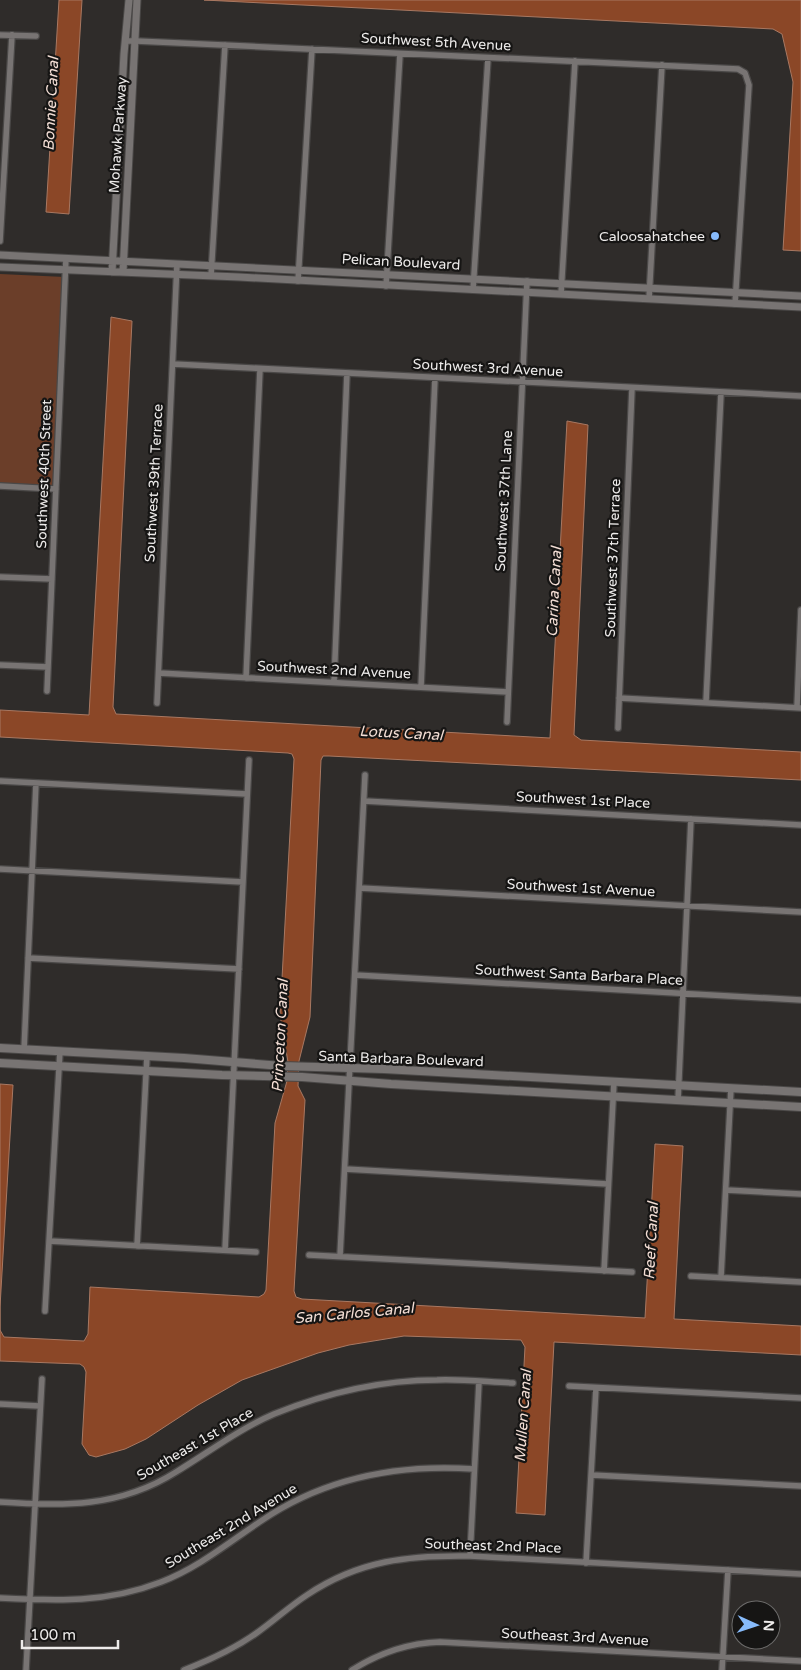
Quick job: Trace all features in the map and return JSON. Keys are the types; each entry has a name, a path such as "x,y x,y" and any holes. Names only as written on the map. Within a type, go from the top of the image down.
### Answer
{"main road":[{"name":"Santa Barbara Boulevard","path":"0,1048 282,1066 801,1092"},
{"name":"Santa Barbara Boulevard","path":"0,1063 302,1077 490,1090 801,1107"},
{"path":"490,1090 491,1075"}],"street":[{"name":"Mohawk Parkway","path":"112,272 129,0"},
{"name":"Mohawk Parkway","path":"122,272 137,0"},
{"path":"0,35 36,36"},
{"path":"0,241 12,35"},
{"name":"Southwest 5th Avenue","path":"125,42 136,40 738,69 745,74 749,85 736,292"},
{"path":"211,276 225,45"},
{"path":"298,281 312,49"},
{"path":"386,286 400,54"},
{"path":"473,290 488,58"},
{"path":"561,294 574,61"},
{"path":"649,299 662,65"},
{"name":"Pelican Boulevard","path":"0,255 801,296"},
{"name":"Southwest 40th Street","path":"47,691 66,258"},
{"name":"Southwest 39th Terrace","path":"157,703 177,264"},
{"name":"Pelican Boulevard","path":"0,267 211,276 801,307"},
{"name":"Southwest 37th Lane","path":"508,722 527,281"},
{"path":"735,304 736,292"},
{"name":"Southwest 3rd Avenue","path":"173,364 801,396"},
{"path":"246,678 260,369"},
{"path":"334,682 347,373"},
{"path":"421,687 435,378"},
{"name":"Southwest 37th Terrace","path":"618,728 632,388"},
{"path":"706,702 720,393"},
{"path":"0,486 56,488"},
{"path":"0,577 52,579"},
{"path":"619,698 799,708 801,610"},
{"path":"0,665 48,667"},
{"name":"Southwest 2nd Avenue","path":"159,673 508,692"},
{"path":"225,1250 249,760"},
{"path":"340,1256 365,775"},
{"path":"0,781 247,794"},
{"path":"24,1050 36,783"},
{"name":"Southwest 1st Place","path":"364,801 801,825"},
{"path":"678,1100 691,819"},
{"path":"0,870 243,882"},
{"name":"Southwest 1st Avenue","path":"360,888 801,912"},
{"path":"28,958 239,969"},
{"name":"Southwest Santa Barbara Place","path":"355,975 801,1000"},
{"path":"45,1311 60,1051"},
{"path":"137,1246 147,1056"},
{"path":"604,1271 614,1082"},
{"path":"721,1277 731,1088"},
{"path":"345,1169 608,1184"},
{"path":"726,1190 801,1194"},
{"path":"49,1241 256,1252"},
{"path":"309,1254 632,1272"},
{"path":"691,1276 801,1282"},
{"path":"26,1670 42,1379"},
{"name":"Southeast 1st Place","path":"0,1502 35,1504 87,1503 116,1498 143,1489 175,1473 232,1436 294,1406 367,1386 438,1380 513,1383"},
{"path":"470,1556 479,1382"},
{"path":"569,1386 801,1398"},
{"path":"586,1562 596,1388"},
{"path":"0,1404 40,1406"},
{"name":"Southeast 2nd Avenue","path":"0,1598 62,1601 101,1598 131,1592 161,1582 202,1562 262,1520 307,1495 376,1473 412,1469 474,1469"},
{"path":"592,1475 801,1486"},
{"name":"Southeast 2nd Place","path":"184,1670 237,1645 307,1595 351,1572 397,1559 426,1556 470,1556 801,1574"},
{"path":"722,1670 728,1570"},
{"name":"Southeast 3rd Avenue","path":"352,1670 383,1654 400,1648 432,1642 801,1661"}],"shaded area":[{"path":"0,274 65,277 56,489 0,486"}],"water":[{"path":"59,0 82,0 69,214 46,212"},
{"path":"204,0 801,0 801,251 783,250 793,82 782,34 773,29"},
{"path":"111,317 132,321 113,707 116,714 550,738 567,421 588,425 574,735 581,740 801,752 801,780 323,756 321,760 310,1017 299,1061 298,1086 305,1100 294,1291 296,1297 302,1299 645,1318 655,1144 683,1146 674,1319 801,1326 801,1355 554,1342 545,1515 516,1513 525,1347 521,1340 404,1336 349,1345 318,1353 242,1380 198,1405 146,1439 125,1449 96,1457 89,1455 82,1444 86,1372 84,1367 80,1364 0,1361 0,1330 4,1337 84,1341 88,1334 90,1287 259,1297 266,1290 275,1123 287,1081 288,1062 280,1015 294,759 292,754 0,737 0,710 89,715"},
{"path":"0,1084 13,1085 0,1307"}],"place":[{"name":"Caloosahatchee","path":"715,236"}],"water label":[{"name":"Bonnie Canal","path":"51,104"},
{"name":"Carina Canal","path":"554,592"},
{"name":"Lotus Canal","path":"401,733"},
{"name":"Princeton Canal","path":"280,1036"},
{"name":"Reef Canal","path":"651,1241"},
{"name":"San Carlos Canal","path":"354,1313"},
{"name":"Mullen Canal","path":"523,1416"}]}
